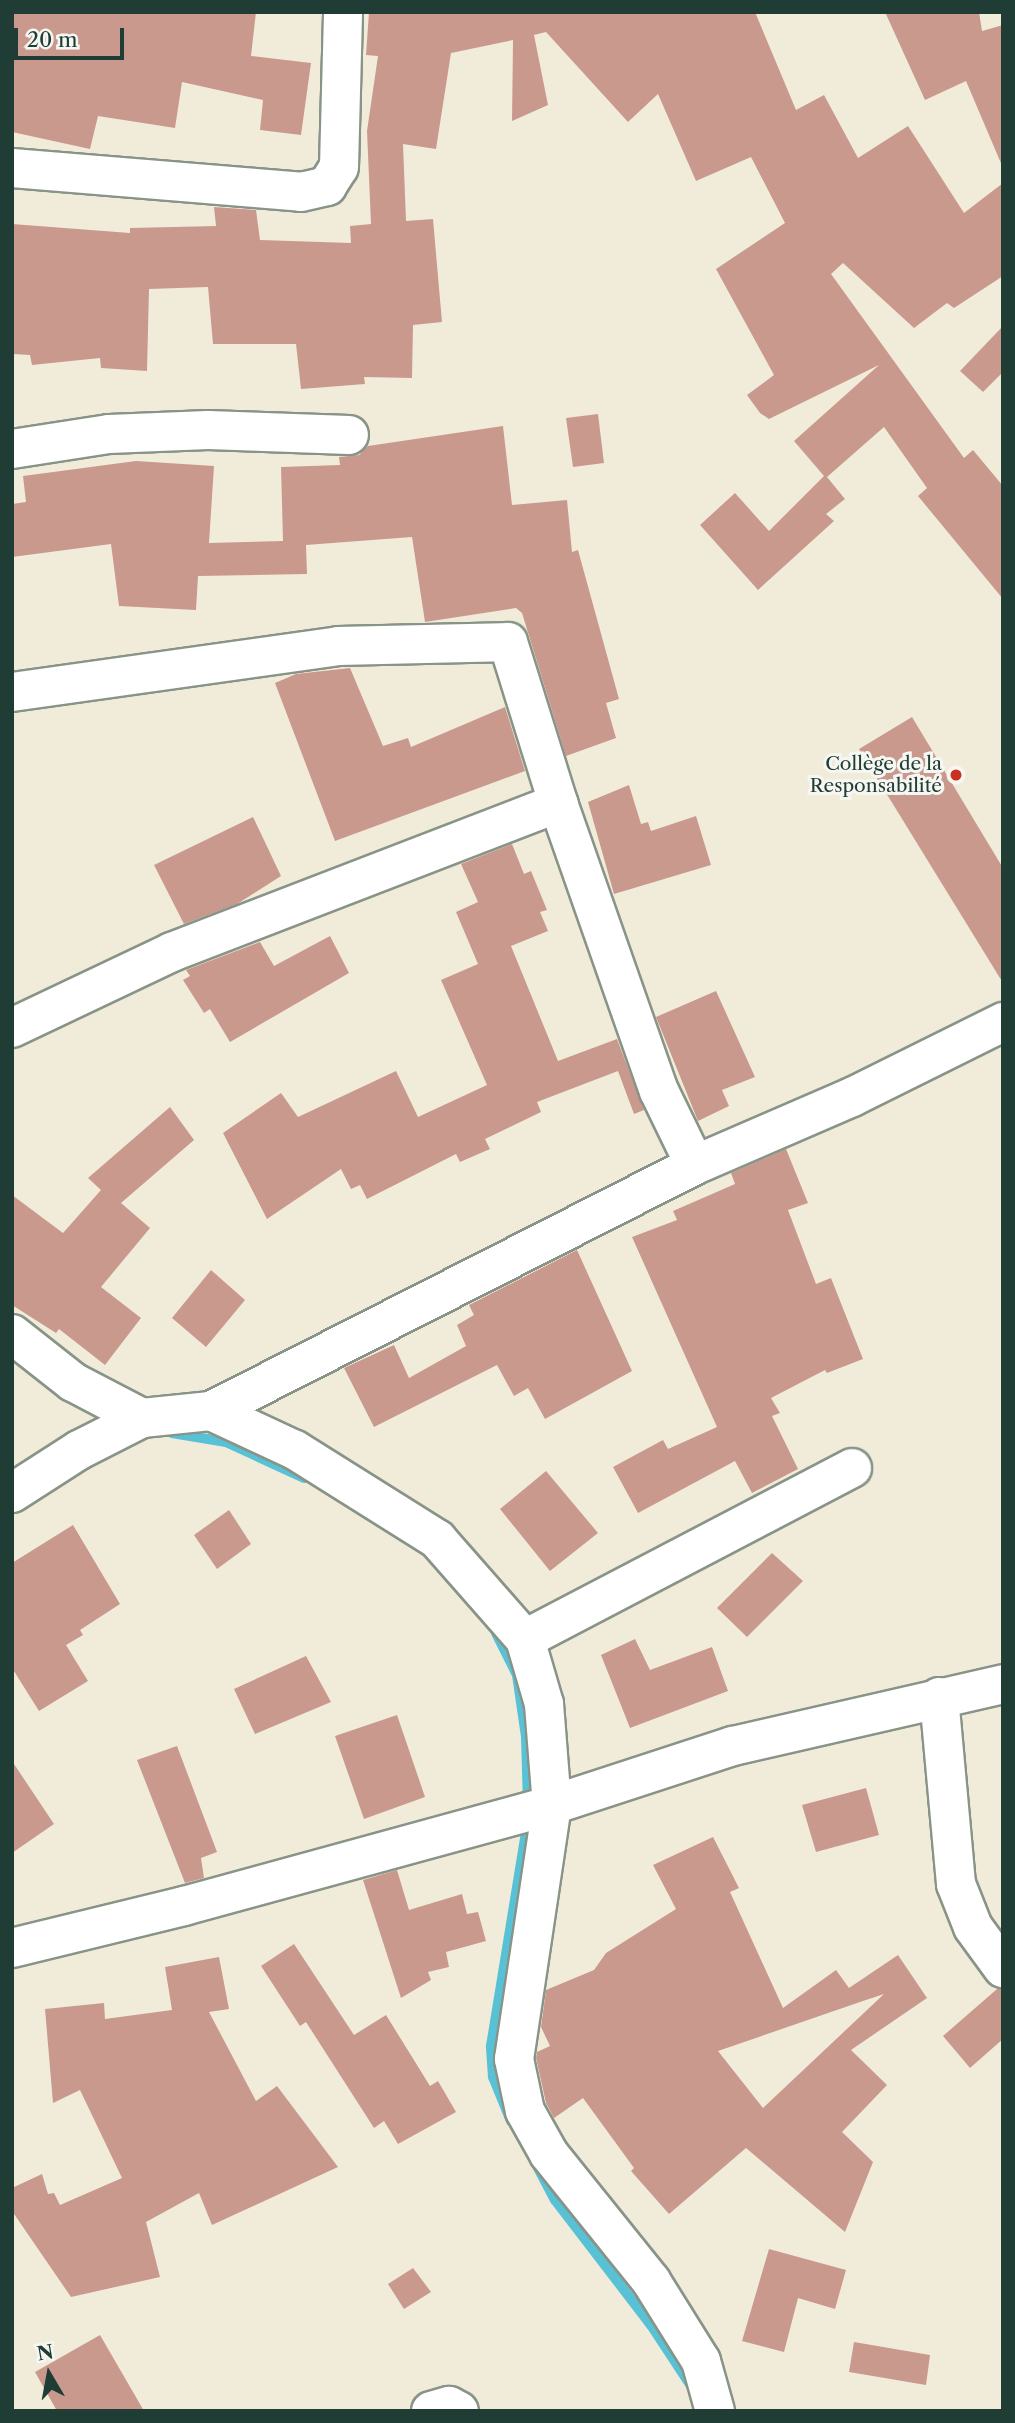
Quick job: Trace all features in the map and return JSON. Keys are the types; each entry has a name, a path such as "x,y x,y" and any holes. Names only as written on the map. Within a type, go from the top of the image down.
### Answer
{"street":[{"path":"12,168 301,192 327,186 339,167 342,12"},
{"path":"12,449 109,434 208,429 349,435"},
{"path":"12,692 338,646 503,639 515,655 558,803 659,1091 695,1166"},
{"path":"12,1028 172,952 558,803"},
{"path":"12,1493 79,1450 142,1418 211,1411 695,1166 852,1097 1003,1022"},
{"path":"12,1334 73,1382 142,1418"},
{"path":"73,1382 79,1450"},
{"path":"211,1411 295,1450 438,1539 525,1639 544,1704 552,1805 514,2059 525,2111 549,2154 651,2281 701,2361 715,2411"},
{"path":"525,1639 852,1468"},
{"path":"12,1948 184,1906 552,1805 733,1746 1003,1684"},
{"path":"939,1697 956,1884 973,1927 1003,1968"},
{"path":"431,2411 449,2406 459,2411"}],"building":[{"path":"12,12 256,12 251,56 311,63 301,135 260,130 263,100 182,82 175,128 98,116 90,149 12,132"},
{"path":"369,12 755,12 796,110 824,95 858,158 908,126 964,213 1003,183 1003,276 954,308 947,303 914,328 843,263 831,274 964,458 973,450 1003,486 1003,599 918,496 927,488 884,427 827,477 845,499 826,514 834,521 758,590 700,525 735,493 769,531 824,476 794,441 879,365 769,419 760,413 747,395 774,375 716,269 785,223 751,157 696,181 658,94 628,122 546,32 534,35 548,105 512,121 513,40 451,53 436,149 403,144 406,221 433,219 442,322 413,325 412,378 364,377 365,384 301,389 296,344 213,344 208,287 149,289 147,371 101,368 100,358 32,365 30,355 12,354 12,224 130,233 130,228 216,226 214,207 256,210 260,240 351,243 350,226 371,224 367,131 378,56 366,55"},
{"path":"885,12 979,12 982,31 1003,25 1003,168 966,81 925,100"},
{"path":"1003,326 1003,372 983,392 960,371"},
{"path":"598,414 604,463 573,467 566,418"},
{"path":"503,426 512,505 567,500 572,552 578,550 619,699 606,703 616,738 566,756 522,613 516,608 425,622 412,537 306,545 307,574 198,576 196,610 119,606 111,544 12,557 12,504 26,502 23,476 136,461 214,466 209,543 283,541 281,467 340,465 339,457 359,455 368,446"},
{"path":"350,668 383,746 408,738 411,747 505,707 525,771 335,841 275,683 296,674"},
{"path":"912,717 1003,868 1003,983 859,749"},
{"path":"629,785 641,824 648,822 651,831 696,816 711,865 614,894 588,802"},
{"path":"253,817 281,876 237,904 184,924 154,865"},
{"path":"512,844 524,874 531,871 547,910 540,912 548,931 511,946 558,1061 617,1039 644,1110 634,1114 618,1071 537,1102 541,1112 485,1139 490,1149 460,1162 456,1154 367,1199 360,1185 351,1189 341,1169 267,1219 223,1133 281,1093 298,1117 396,1071 418,1117 487,1085 441,980 478,964 456,912 478,902 461,864"},
{"path":"330,936 349,973 230,1042 210,1009 204,1013 183,980 190,976 186,970 260,942 274,966"},
{"path":"716,991 755,1077 722,1090 729,1106 698,1121 656,1017"},
{"path":"170,1107 194,1140 121,1203 150,1228 101,1287 141,1318 105,1365 59,1329 56,1333 12,1305 12,1195 63,1233 101,1190 88,1178"},
{"path":"786,1149 808,1203 788,1210 816,1284 831,1278 863,1359 827,1373 825,1370 771,1398 780,1413 772,1416 798,1469 752,1493 735,1461 638,1513 613,1467 663,1440 668,1449 717,1427 632,1237 677,1220 673,1211 735,1184 731,1173"},
{"path":"577,1250 632,1371 545,1419 528,1388 514,1396 497,1365 374,1427 344,1368 394,1345 409,1378 466,1346 457,1325 474,1315 469,1305"},
{"path":"211,1270 245,1300 206,1347 172,1318"},
{"path":"546,1471 598,1533 550,1571 500,1509"},
{"path":"229,1510 251,1544 217,1569 194,1535"},
{"path":"73,1525 120,1604 80,1630 83,1635 66,1645 88,1681 39,1711 12,1668 12,1563"},
{"path":"772,1553 803,1581 747,1637 717,1608"},
{"path":"635,1639 650,1670 712,1647 728,1691 630,1728 601,1655"},
{"path":"306,1656 331,1702 255,1734 234,1689"},
{"path":"397,1715 425,1797 364,1819 335,1736"},
{"path":"177,1746 217,1852 201,1858 204,1878 185,1883 137,1760"},
{"path":"12,1761 54,1824 12,1853"},
{"path":"866,1788 879,1835 816,1852 802,1805"},
{"path":"713,1837 739,1888 730,1892 783,2008 836,1970 849,1988 898,1955 927,1998 851,2050 887,2085 842,2132 873,2162 845,2232 746,2148 669,2214 631,2171 634,2168 583,2098 554,2118 546,2103 536,2058 537,2052 550,2046 541,2027 546,1990 594,1970 606,1953 676,1909 653,1865","holes":["884,1994 763,2108 718,2051"]},
{"path":"397,1870 409,1910 462,1894 467,1914 478,1912 486,1941 446,1952 449,1967 428,1972 431,1980 401,1998 363,1880"},
{"path":"294,1944 354,2035 386,2015 430,2086 438,2081 456,2112 398,2144 384,2121 374,2128 306,2022 300,2026 261,1966"},
{"path":"219,1957 229,2009 209,2012 256,2101 277,2086 338,2167 212,2225 199,2193 146,2222 160,2277 71,2297 12,2211 12,2188 42,2174 48,2194 54,2193 60,2205 122,2178 80,2090 53,2103 45,2009 104,2003 105,2019 172,2010 165,1967"},
{"path":"997,1989 1003,1989 1003,2039 970,2068 943,2036"},
{"path":"769,2249 846,2270 835,2309 798,2298 784,2352 742,2341"},
{"path":"413,2268 431,2292 404,2309 388,2284"},
{"path":"100,2335 144,2411 57,2411 35,2372"},
{"path":"854,2342 930,2355 926,2385 849,2372"}],"waterway":[{"path":"172,1433 226,1442 304,1478"},
{"path":"496,1633 517,1675 526,1737 528,1803"},
{"path":"511,2121 493,2077 491,2046 528,1819"},
{"path":"538,2168 555,2200 651,2325 691,2386"}],"place":[{"name":"Collège de la Responsabilité","path":"956,775"}]}
